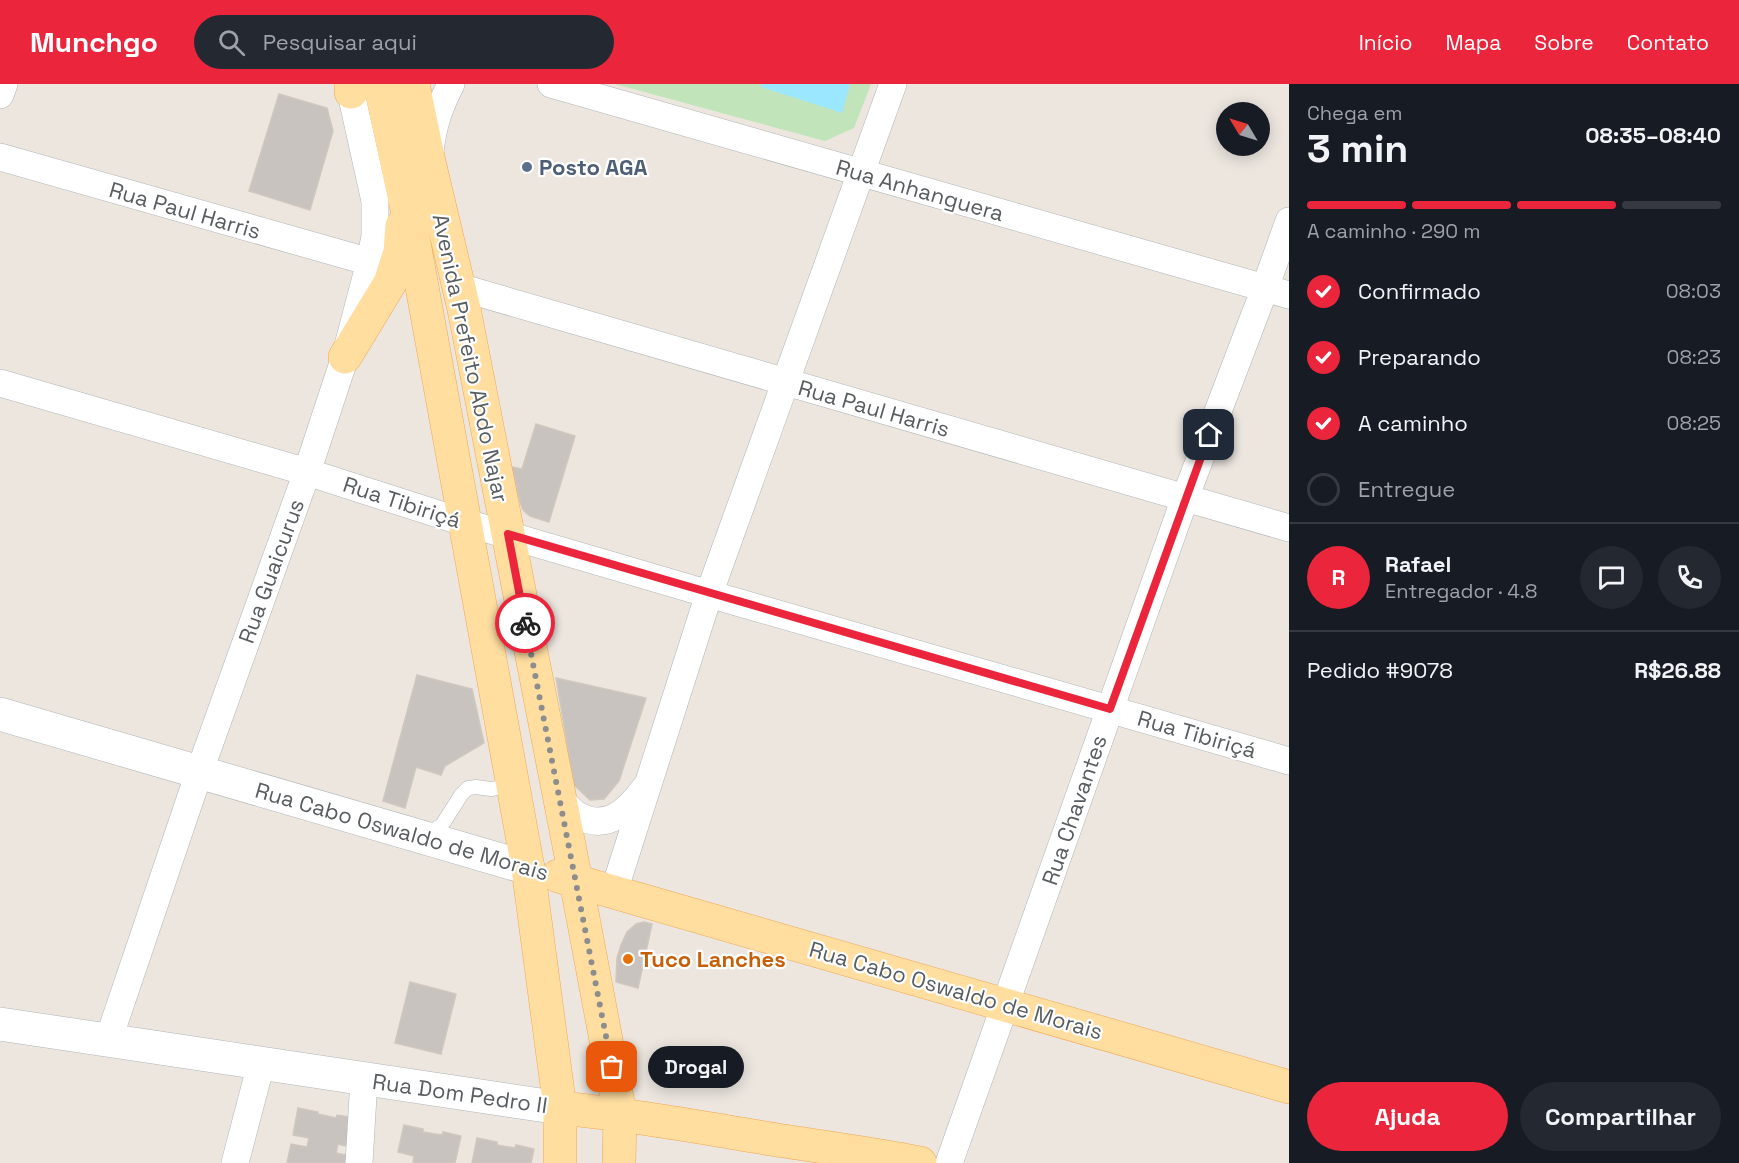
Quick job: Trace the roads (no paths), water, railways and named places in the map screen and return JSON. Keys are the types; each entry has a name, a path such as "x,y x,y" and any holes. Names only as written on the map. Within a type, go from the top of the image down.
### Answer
{"main road":[{"name":"Avenida Prefeito Abdo Najar","path":"413,84 459,287 576,881 620,1114 619,1163"},
{"name":"Avenida Prefeito Abdo Najar","path":"356,86 404,197 412,232 528,868 560,1108 560,1163"},
{"path":"345,357 390,283 396,268 400,252 404,197"},
{"name":"Rua Cabo Oswaldo de Morais","path":"0,714 421,838 614,891 1289,1086"},
{"name":"Rua Dom Pedro II","path":"0,1024 560,1108 620,1114 814,1155 886,1156 920,1163"}],"street":[{"path":"0,95 4,84"},
{"path":"429,162 432,131 451,84"},
{"name":"Rua Anhanguera","path":"551,84 1277,291"},
{"path":"614,891 709,594 893,84"},
{"name":"Rua Guaicurus","path":"108,1041 199,773 307,472 345,357 370,262 375,236 375,201 356,86"},
{"name":"Rua Paul Harris","path":"0,158 370,262"},
{"name":"Rua Chavantes","path":"949,1163 1185,498 1277,291 1289,221"},
{"name":"Rua Paul Harris","path":"459,287 1289,528"},
{"name":"Rua Tibiriçá","path":"0,383 307,472 464,522 709,594 1289,760"},
{"path":"560,799 577,815 597,822 617,817 636,800 649,783"},
{"path":"235,1163 261,1064"},
{"path":"359,1163 364,1079"}],"lane":[{"path":"421,838 442,825 468,788 491,789 512,786"}],"water":[{"path":"762,84 850,84 842,113 761,87"}],"place":[{"name":"Posto AGA","path":"527,167"},
{"name":"Tuco Lanches","path":"628,959"},
{"name":"Drogal","path":"612,1067"}]}
